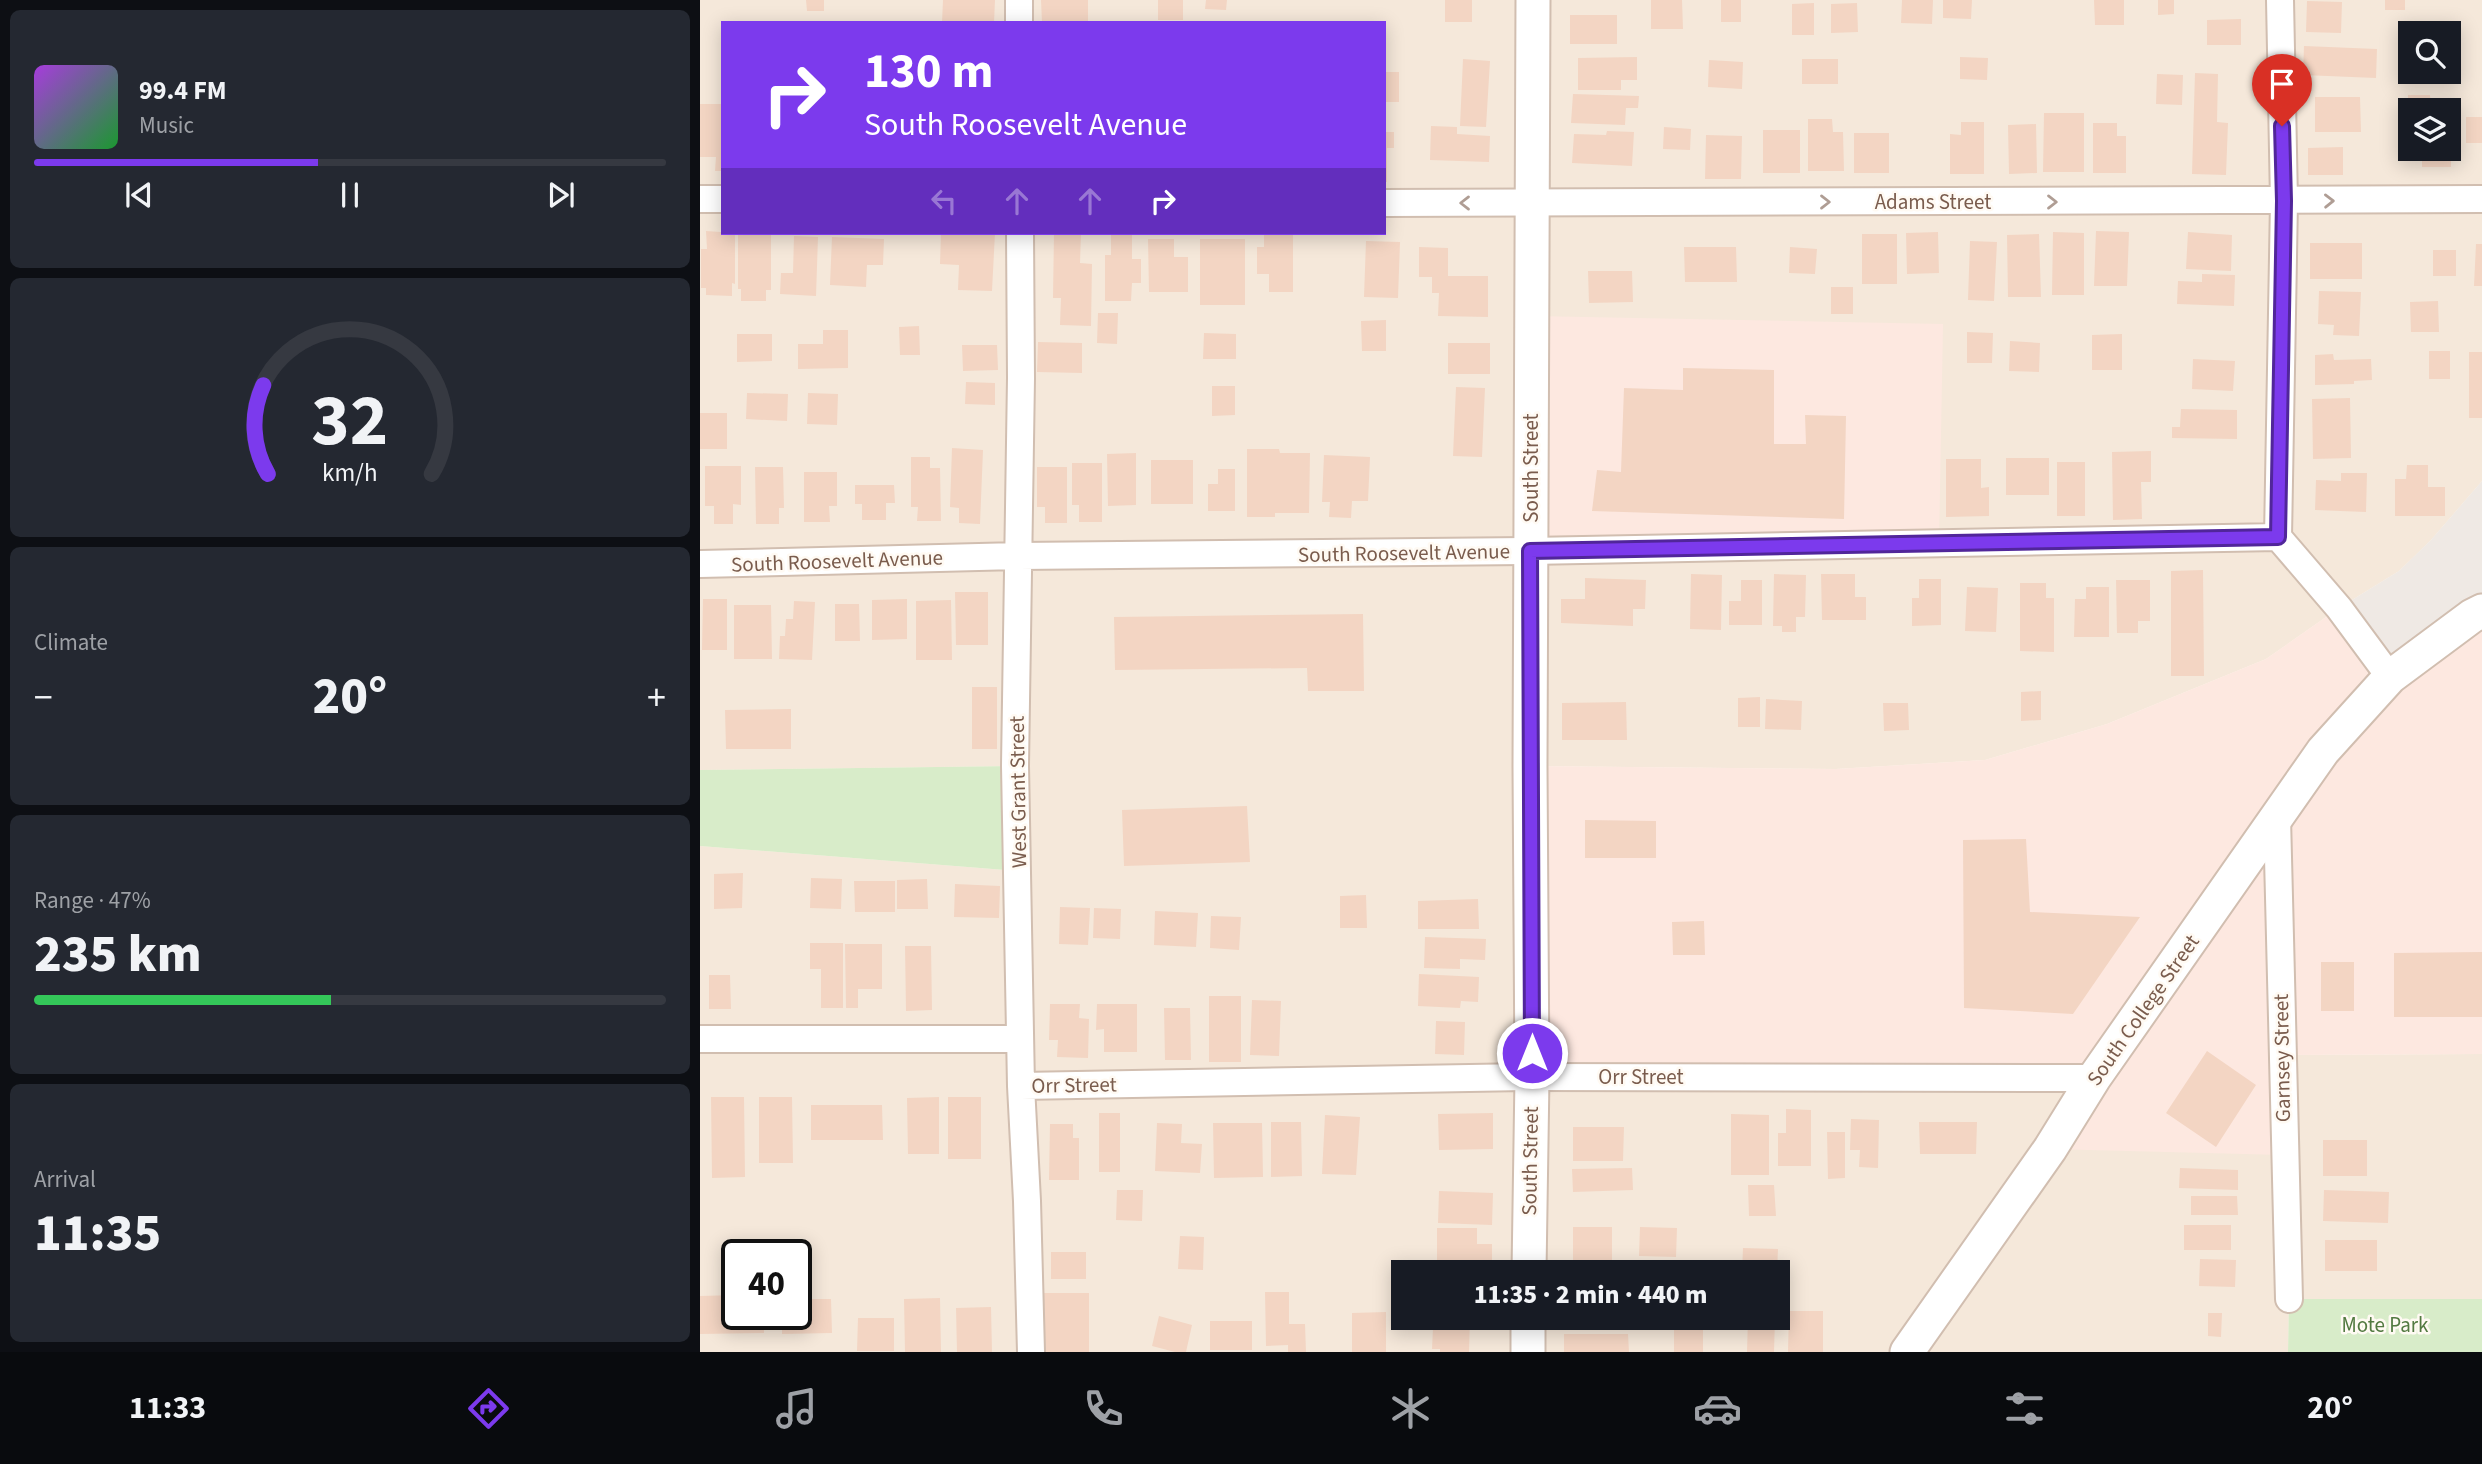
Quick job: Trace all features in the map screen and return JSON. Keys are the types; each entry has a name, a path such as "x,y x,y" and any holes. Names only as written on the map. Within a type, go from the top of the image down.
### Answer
{"street":[{"path":"1019,0 1019,21"},
{"name":"South Street","path":"1529,1260 1532,1077 1530,551 1533,0"},
{"path":"2280,0 2284,201 2278,537 2339,608 2390,677 2482,611"},
{"path":"700,198 721,199"},
{"name":"Adams Street","path":"1386,203 2482,199"},
{"name":"West Grant Street","path":"1020,235 1015,766 1021,1086 1031,1352"},
{"name":"South Roosevelt Avenue","path":"700,564 1019,556 1530,551 2278,537"},
{"name":"South College Street","path":"1908,1352 2323,751 2390,677"},
{"name":"Garnsey Street","path":"2277,817 2289,1299"},
{"path":"700,1039 1020,1039"},
{"name":"Orr Street","path":"1021,1086 1532,1077 2094,1079"},
{"path":"1528,1330 1528,1352"}],"shaded area":[{"path":"700,0 2482,0 2482,481 2431,540 2399,571 2339,608 2266,659 2107,724 1985,760 1836,769 1530,766 2282,1055 2482,1054 2482,1299 2289,1299 2288,1352 700,1352 700,846 1018,871 1015,766 700,770"},
{"path":"1532,316 1943,324 1939,544 1530,551"},
{"path":"2482,481 2482,611 2390,677 2339,608 2399,571 2431,540"},
{"path":"2339,608 2482,611 2482,1054 2282,1055 2284,1155 2050,1149 2093,1079 1532,1077 1530,766 1836,769 1985,760 2107,724 2266,659"}],"green space":[{"path":"1015,766 1019,871 700,846 700,770"},
{"name":"Mote Park","path":"2289,1299 2482,1299 2482,1352 2288,1352"}],"building":[{"path":"806,0 824,0 824,11 807,11"},
{"path":"943,0 995,0 994,21 942,21"},
{"path":"1041,0 1088,0 1088,21 1042,21"},
{"path":"1158,0 1183,0 1183,20 1158,20"},
{"path":"1206,0 1227,0 1226,10 1205,9"},
{"path":"1445,0 1472,0 1472,22 1445,22"},
{"path":"1651,0 1682,0 1683,29 1651,29"},
{"path":"1721,0 1741,0 1741,22 1721,22"},
{"path":"1902,0 1933,0 1932,24 1901,23"},
{"path":"1943,0 1972,0 1971,19 1943,18"},
{"path":"2094,0 2124,0 2124,25 2095,25"},
{"path":"2158,0 2174,0 2174,14 2158,15"},
{"path":"2385,0 2405,0 2405,10 2385,10"},
{"path":"2307,1 2342,2 2341,33 2306,32"},
{"path":"1814,3 1814,35 1792,35 1792,4"},
{"path":"1857,3 1858,32 1831,33 1831,4"},
{"path":"1570,15 1617,15 1617,44 1570,44"},
{"path":"2241,19 2241,45 2207,45 2207,20"},
{"path":"2304,46 2377,49 2376,78 2303,75"},
{"path":"1637,57 1637,80 1621,80 1621,90 1578,90 1578,58"},
{"path":"1960,57 1988,58 1987,80 1960,79"},
{"path":"1463,59 1490,61 1486,127 1460,126"},
{"path":"1802,59 1838,59 1838,84 1802,84"},
{"path":"1709,60 1743,62 1742,89 1708,87"},
{"path":"1386,72 1399,72 1399,102 1386,102"},
{"path":"2195,73 2218,74 2217,122 2228,123 2226,175 2192,174"},
{"path":"2157,74 2183,75 2182,105 2156,104"},
{"path":"1573,94 1639,96 1638,108 1626,108 1625,125 1571,123"},
{"path":"2408,95 2430,95 2430,98 2408,98"},
{"path":"2315,97 2360,97 2361,132 2315,132"},
{"path":"700,104 721,104 721,171 715,171 716,157 700,157"},
{"path":"2044,113 2084,113 2084,172 2043,172"},
{"path":"2466,117 2482,117 2482,143 2466,143"},
{"path":"1808,119 1832,119 1833,132 1843,132 1844,171 1808,171"},
{"path":"1961,122 1984,122 1984,174 1950,174 1950,134 1961,135"},
{"path":"2093,123 2117,123 2117,136 2126,136 2126,173 2093,173"},
{"path":"2036,124 2037,173 2009,174 2008,125"},
{"path":"1431,126 1457,127 1457,134 1490,136 1489,162 1430,160"},
{"path":"1664,127 1691,129 1690,150 1663,149"},
{"path":"1763,130 1800,130 1800,173 1763,173"},
{"path":"1607,131 1634,132 1632,166 1572,163 1574,134 1606,135"},
{"path":"1386,132 1394,132 1394,148 1387,148 1387,182"},
{"path":"1854,133 1889,133 1889,173 1854,173"},
{"path":"1706,135 1742,136 1741,179 1705,179"},
{"path":"2343,147 2343,175 2308,175 2308,148"},
{"path":"2422,161 2451,161 2451,167 2422,167"},
{"path":"706,231 735,235 735,284 732,283 732,296 706,295 706,288 701,288 701,249 707,249"},
{"path":"2096,231 2129,232 2127,286 2094,286"},
{"path":"1938,232 1939,273 1907,274 1906,233"},
{"path":"2053,232 2084,233 2084,295 2052,295"},
{"path":"2188,232 2232,235 2231,271 2186,269"},
{"path":"1862,234 1897,234 1897,284 1862,284"},
{"path":"2039,234 2041,297 2008,297 2007,235"},
{"path":"738,235 771,235 771,290 766,290 766,301 741,301 741,289 738,289"},
{"path":"941,235 995,235 992,291 958,290 959,265 940,264"},
{"path":"1054,235 1081,235 1080,263 1092,264 1091,326 1060,325 1061,298 1053,298"},
{"path":"1111,235 1132,235 1132,259 1141,259 1141,283 1132,283 1131,301 1105,301 1105,255 1111,255"},
{"path":"1264,235 1293,235 1293,292 1269,292 1269,274 1257,274 1257,247 1264,247"},
{"path":"794,236 818,237 816,296 780,294 781,273 793,273"},
{"path":"832,237 884,239 883,265 867,265 866,287 830,285"},
{"path":"1148,239 1174,239 1174,257 1188,257 1188,292 1149,292"},
{"path":"1200,239 1245,239 1245,305 1200,305"},
{"path":"1366,241 1400,242 1398,298 1364,297"},
{"path":"1970,241 1997,242 1994,301 1968,300"},
{"path":"2310,243 2362,243 2362,279 2310,279"},
{"path":"2476,244 2482,244 2482,286 2474,286"},
{"path":"1419,247 1448,248 1448,276 1488,276 1488,317 1438,316 1439,293 1432,293 1432,277 1419,277"},
{"path":"1684,247 1736,247 1737,282 1685,282"},
{"path":"1790,247 1817,249 1815,274 1789,273"},
{"path":"2433,250 2456,250 2456,276 2433,276"},
{"path":"1588,271 1632,271 1633,302 1589,303"},
{"path":"2202,274 2235,275 2234,306 2177,304 2178,281 2202,282"},
{"path":"1831,287 1853,287 1853,314 1831,314"},
{"path":"2319,291 2361,292 2359,336 2333,335 2334,325 2318,324"},
{"path":"2438,301 2439,332 2411,332 2410,302"},
{"path":"1098,313 1118,313 1117,344 1097,343"},
{"path":"1386,320 1386,351 1362,351 1361,321"},
{"path":"919,326 920,355 900,355 899,327"},
{"path":"823,330 848,330 848,368 798,369 798,344 823,344"},
{"path":"1967,332 1993,333 1992,363 1967,363"},
{"path":"1204,333 1236,334 1236,359 1203,359"},
{"path":"737,334 772,334 772,361 737,362"},
{"path":"2122,334 2122,370 2092,370 2092,335"},
{"path":"2010,341 2040,343 2039,372 2009,371"},
{"path":"1038,342 1082,343 1082,373 1037,372"},
{"path":"1448,343 1490,343 1490,374 1448,374"},
{"path":"962,345 997,345 998,370 963,371"},
{"path":"2429,351 2450,351 2450,379 2429,379"},
{"path":"2469,352 2482,352 2482,418 2469,418"},
{"path":"2333,354 2334,360 2371,359 2372,380 2354,381 2354,384 2315,385 2315,355"},
{"path":"2193,359 2235,361 2233,391 2192,389"},
{"path":"1683,368 1774,370 1774,444 1806,444 1805,415 1846,416 1844,519 1592,511 1597,470 1621,472 1624,388 1683,390"},
{"path":"966,382 995,383 995,405 965,404"},
{"path":"1212,386 1235,386 1235,415 1212,416"},
{"path":"1456,387 1485,388 1482,457 1453,456"},
{"path":"747,393 788,394 787,421 746,419"},
{"path":"808,393 838,394 837,425 807,424"},
{"path":"2350,398 2351,458 2313,459 2312,399"},
{"path":"2181,409 2237,410 2237,439 2172,438 2172,427 2180,427"},
{"path":"700,413 727,413 727,449 700,449"},
{"path":"952,448 983,450 980,524 959,523 959,508 950,507"},
{"path":"1247,449 1310,453 1309,513 1275,513 1275,517 1247,517"},
{"path":"2151,451 2151,482 2141,482 2142,519 2113,520 2112,452"},
{"path":"1136,453 1136,505 1108,506 1107,454"},
{"path":"1324,455 1370,457 1368,501 1352,501 1351,518 1329,517 1330,502 1322,502"},
{"path":"911,457 930,457 930,468 940,468 941,521 917,521 918,507 911,507"},
{"path":"2006,458 2049,458 2049,495 2006,495"},
{"path":"1946,459 1981,459 1981,488 1989,487 1989,516 1946,517"},
{"path":"1151,460 1193,460 1193,504 1151,504"},
{"path":"2057,462 2085,462 2085,516 2057,516"},
{"path":"1072,463 1102,463 1102,522 1079,522 1079,505 1072,505"},
{"path":"2407,465 2428,465 2428,487 2445,487 2445,516 2395,516 2395,479 2406,479"},
{"path":"705,466 741,466 741,505 733,504 733,524 714,524 714,506 705,506"},
{"path":"755,467 783,467 784,508 779,508 779,524 756,524"},
{"path":"1037,467 1067,467 1067,523 1045,523 1045,507 1037,507"},
{"path":"1218,469 1235,469 1235,511 1208,511 1208,484 1218,484"},
{"path":"804,472 837,472 837,506 829,506 830,522 804,522"},
{"path":"2341,473 2367,473 2366,512 2315,510 2316,480 2341,481"},
{"path":"855,485 894,485 895,503 886,503 886,520 862,520 862,504 855,504"},
{"path":"2203,570 2204,676 2171,676 2171,571"},
{"path":"1691,574 1722,575 1721,630 1690,629"},
{"path":"1774,574 1806,575 1805,617 1796,617 1796,632 1782,632 1782,626 1773,626"},
{"path":"1821,574 1855,574 1855,597 1866,597 1866,620 1822,620"},
{"path":"1585,578 1646,580 1645,609 1633,609 1633,626 1561,623 1561,599 1585,599"},
{"path":"1919,579 1941,579 1941,625 1912,626 1912,598 1919,598"},
{"path":"1741,580 1762,580 1762,625 1729,625 1729,601 1741,601"},
{"path":"2116,580 2150,580 2150,621 2138,621 2138,633 2117,633"},
{"path":"2020,583 2046,583 2046,598 2054,598 2054,652 2020,651"},
{"path":"1967,587 1998,588 1996,632 1965,631"},
{"path":"2086,587 2109,587 2109,637 2074,637 2075,599 2086,599"},
{"path":"955,592 988,592 988,645 956,645"},
{"path":"703,599 727,599 727,650 702,650"},
{"path":"907,599 907,639 872,640 872,600"},
{"path":"951,600 952,660 916,660 916,601"},
{"path":"794,601 815,602 812,660 779,659 780,636 785,636 786,619 793,619"},
{"path":"835,604 859,604 860,641 835,641"},
{"path":"734,605 771,605 772,659 734,659"},
{"path":"1363,614 1364,691 1308,691 1307,668 1115,670 1114,617"},
{"path":"972,687 997,687 997,749 972,749"},
{"path":"2041,691 2041,720 2021,721 2021,692"},
{"path":"1760,697 1760,727 1738,727 1738,698"},
{"path":"1766,699 1802,701 1801,730 1765,729"},
{"path":"1626,702 1627,740 1562,740 1562,703"},
{"path":"1883,703 1908,703 1909,730 1884,731"},
{"path":"791,709 791,749 726,749 725,710"},
{"path":"1247,806 1250,862 1124,866 1122,810"},
{"path":"1585,820 1656,821 1656,858 1585,858"},
{"path":"2026,839 2030,912 2140,917 2073,1014 1964,1008 1963,840"},
{"path":"743,873 742,908 714,909 714,874"},
{"path":"811,878 842,879 841,909 810,908"},
{"path":"927,879 928,909 897,909 897,880"},
{"path":"854,881 895,881 895,912 855,912"},
{"path":"955,884 1000,886 999,918 954,917"},
{"path":"1366,895 1367,928 1340,928 1340,896"},
{"path":"1478,899 1479,929 1418,929 1418,901"},
{"path":"1060,907 1090,908 1088,945 1059,944"},
{"path":"1094,908 1121,909 1120,939 1093,938"},
{"path":"1155,911 1198,913 1196,947 1154,945"},
{"path":"1211,916 1241,917 1239,950 1210,948"},
{"path":"1704,921 1705,955 1673,955 1672,922"},
{"path":"1425,937 1486,939 1485,960 1460,959 1460,969 1424,968"},
{"path":"810,943 843,943 843,1008 821,1008 821,969 810,969"},
{"path":"845,944 882,944 882,989 858,989 858,1008 846,1008"},
{"path":"905,946 931,946 932,1010 906,1011"},
{"path":"2482,952 2482,1017 2394,1017 2394,953"},
{"path":"2321,962 2354,962 2354,1011 2321,1011"},
{"path":"1419,974 1479,977 1478,1002 1461,1001 1460,1008 1418,1006"},
{"path":"709,975 730,975 731,1009 709,1009"},
{"path":"1209,996 1241,996 1241,1062 1209,1062"},
{"path":"1252,1000 1281,1001 1279,1056 1250,1055"},
{"path":"1050,1004 1080,1004 1079,1018 1089,1019 1088,1058 1057,1057 1058,1040 1049,1040"},
{"path":"1097,1004 1137,1004 1137,1052 1104,1052 1104,1029 1096,1030"},
{"path":"1164,1008 1190,1008 1191,1060 1165,1060"},
{"path":"1436,1021 1465,1022 1464,1055 1435,1054"},
{"path":"2207,1051 2256,1085 2216,1147 2166,1113"},
{"path":"711,1097 744,1097 745,1177 712,1178"},
{"path":"759,1097 792,1097 793,1163 759,1163"},
{"path":"939,1097 939,1154 908,1154 907,1098"},
{"path":"948,1097 981,1097 981,1159 948,1159"},
{"path":"811,1105 882,1105 883,1140 811,1140"},
{"path":"1786,1109 1811,1110 1811,1166 1778,1166 1778,1133 1786,1133"},
{"path":"1099,1113 1120,1113 1120,1172 1099,1172"},
{"path":"1493,1113 1493,1149 1439,1150 1438,1114"},
{"path":"1731,1114 1769,1115 1769,1175 1731,1175"},
{"path":"1325,1115 1360,1117 1356,1175 1322,1174"},
{"path":"1851,1119 1879,1120 1878,1168 1859,1167 1860,1150 1850,1150"},
{"path":"1271,1122 1301,1122 1302,1176 1271,1177"},
{"path":"1919,1122 1977,1122 1976,1154 1920,1154"},
{"path":"1157,1123 1182,1124 1181,1143 1202,1144 1200,1173 1155,1171"},
{"path":"1213,1123 1262,1123 1263,1177 1214,1178"},
{"path":"1050,1124 1073,1124 1073,1138 1079,1138 1079,1180 1049,1180"},
{"path":"1573,1127 1624,1127 1623,1161 1573,1161"},
{"path":"1827,1132 1845,1132 1845,1178 1828,1179"},
{"path":"2323,1140 2367,1140 2367,1176 2323,1176"},
{"path":"1632,1168 1633,1190 1573,1192 1572,1169"},
{"path":"2180,1168 2238,1170 2238,1190 2179,1188"},
{"path":"1748,1185 1774,1185 1776,1216 1749,1216"},
{"path":"1117,1190 1143,1190 1142,1221 1116,1220"},
{"path":"2324,1190 2389,1192 2388,1223 2323,1221"},
{"path":"1439,1191 1493,1193 1492,1225 1438,1223"},
{"path":"2191,1196 2237,1196 2238,1215 2191,1215"},
{"path":"2184,1225 2231,1225 2231,1250 2184,1250"},
{"path":"1573,1227 1612,1227 1612,1260 1573,1260"},
{"path":"1640,1227 1677,1228 1676,1257 1639,1256"},
{"path":"1437,1228 1477,1228 1477,1244 1492,1244 1492,1260 1437,1260"},
{"path":"1180,1236 1204,1237 1203,1270 1178,1269"},
{"path":"2325,1240 2377,1240 2377,1271 2325,1271"},
{"path":"1743,1248 1778,1249 1778,1260 1742,1260"},
{"path":"1051,1252 1086,1252 1086,1279 1051,1279"},
{"path":"2200,1259 2236,1260 2235,1287 2199,1286"},
{"path":"1265,1292 1289,1292 1289,1324 1305,1324 1306,1352 1288,1352 1288,1345 1266,1346"},
{"path":"1041,1293 1089,1293 1089,1352 1041,1352"},
{"path":"721,1295 721,1330 764,1330 764,1333 700,1334 700,1296"},
{"path":"940,1298 941,1352 905,1352 904,1299"},
{"path":"812,1299 831,1299 832,1333 782,1334 782,1330 812,1330"},
{"path":"991,1307 992,1352 957,1352 956,1308"},
{"path":"1790,1311 1823,1311 1823,1352 1788,1352"},
{"path":"1386,1312 1386,1352 1352,1352 1352,1313"},
{"path":"2208,1313 2222,1313 2221,1337 2208,1336"},
{"path":"1159,1316 1192,1325 1186,1352 1152,1346"},
{"path":"858,1318 894,1318 894,1351 857,1351"},
{"path":"1210,1321 1252,1321 1252,1350 1210,1350"},
{"path":"1433,1330 1470,1330 1469,1352 1440,1352 1440,1349 1432,1349"},
{"path":"1674,1330 1703,1330 1703,1352 1674,1352"},
{"path":"1748,1330 1775,1330 1774,1352 1747,1352"},
{"path":"1564,1334 1628,1334 1629,1352 1564,1352"}],"route":[{"path":"1532,1053 1530,551 2278,537 2284,201 2282,126"}]}
